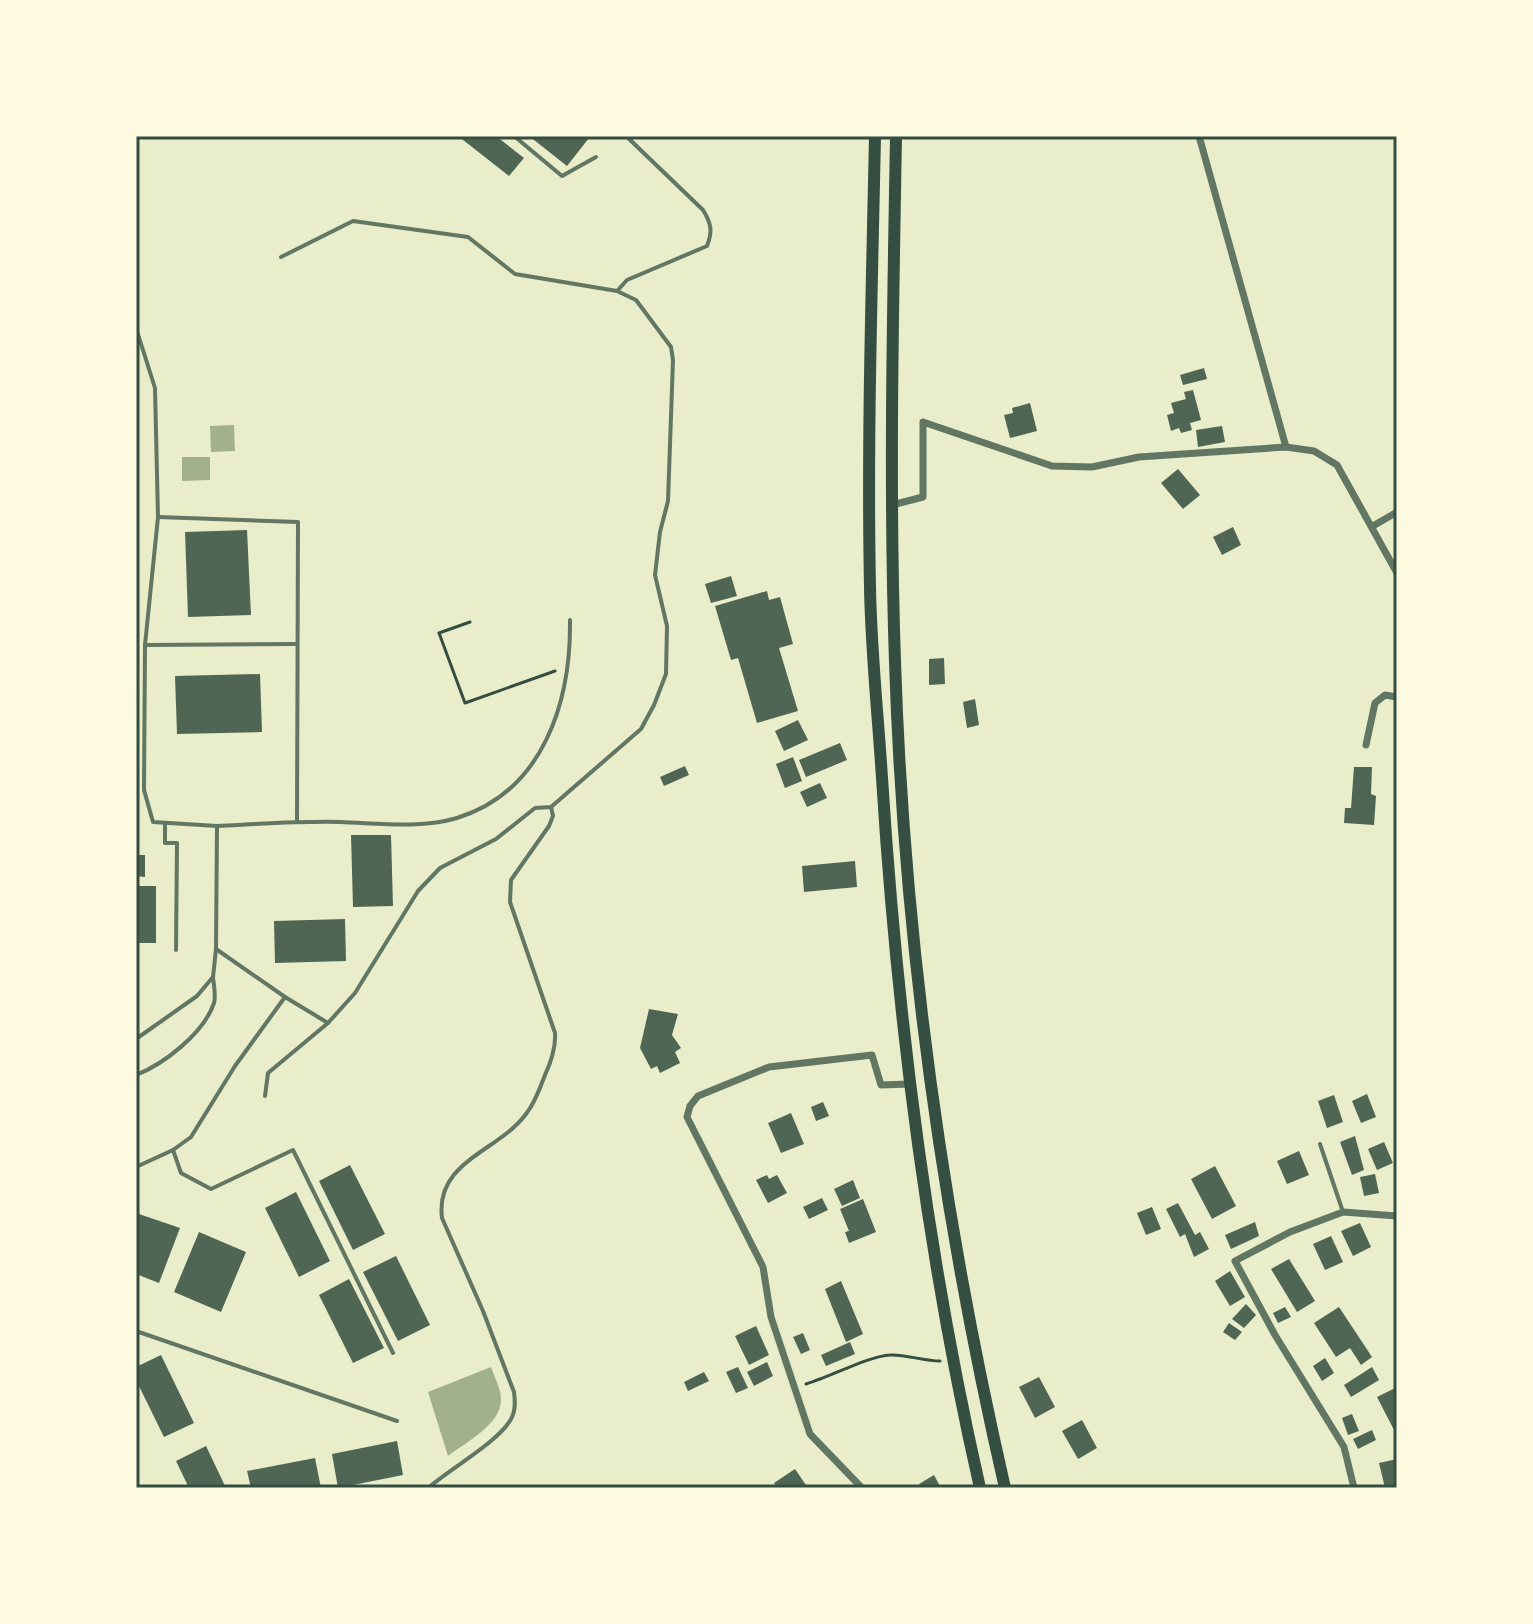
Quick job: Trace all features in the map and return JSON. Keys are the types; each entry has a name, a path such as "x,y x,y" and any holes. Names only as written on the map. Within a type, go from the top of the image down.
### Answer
{"highway":[{"path":"875,136 870,590 885,823 897,972 916,1134 980,1488"},
{"path":"896,136 892,505 895,664 904,826 937,1129 964,1286 1005,1488"}],"street":[{"path":"1199,136 1286,447"},
{"path":"892,505 923,497 923,422 1052,466 1092,467 1139,457 1286,447 1314,451 1337,465 1397,573"},
{"path":"1373,526 1397,512"},
{"path":"1366,745 1375,703 1385,695 1397,697"},
{"path":"862,1488 810,1434 771,1317 763,1267 687,1117 690,1106 698,1096 769,1067 872,1055 881,1085 910,1084"},
{"path":"1354,1488 1344,1447 1275,1335 1235,1261 1290,1232 1343,1212 1397,1216"}],"lane":[{"path":"514,136 562,176 596,157"},
{"path":"617,291 627,280 707,246 711,235 710,223 703,210 626,136"},
{"path":"265,1096 268,1073 328,1023 355,993 418,891 440,868 496,839 535,808 551,807 641,729 666,674 667,626 655,575 660,532 668,501 673,360 671,347 636,300 617,291 515,274 468,237 353,221 281,257"},
{"path":"136,328 155,388 158,517 145,645 144,790 153,822 217,826 297,821 422,823 456,818 481,808 523,774 549,739 559,711 570,620"},
{"path":"158,517 298,522 297,821"},
{"path":"145,645 296,644"},
{"path":"428,1488 445,1472 504,1430 513,1417 514,1392 442,1218 440,1206 441,1195 456,1171 500,1139 527,1114 556,1043 510,902 509,888 511,880 549,826 553,816 551,807"},
{"path":"165,823 165,843 177,843 176,950"},
{"path":"136,1075 175,1053 197,1032 214,1002 217,826"},
{"path":"216,949 328,1023"},
{"path":"136,1039 197,996 213,977"},
{"path":"136,1167 173,1150 191,1137 235,1066 285,997"},
{"path":"1320,1144 1343,1212"},
{"path":"173,1150 181,1173 211,1189 293,1150 393,1353"},
{"path":"136,1331 397,1421"}],"path":[{"path":"470,622 439,633 465,703 566,667"},
{"path":"795,1388 832,1377 876,1357 893,1354 917,1360 955,1362"}],"shaded area":[{"path":"234,425 235,451 211,452 210,426"},
{"path":"182,457 210,457 210,480 182,481"},
{"path":"491,1367 501,1399 496,1417 448,1456 428,1392"}],"building":[{"path":"458,136 496,136 524,158 509,176"},
{"path":"529,136 586,136 589,138 567,166"},
{"path":"1204,368 1207,379 1183,385 1180,375"},
{"path":"1193,390 1201,420 1190,423 1192,430 1181,433 1179,428 1171,431 1167,415 1174,413 1171,403 1186,399 1184,392"},
{"path":"1030,403 1037,431 1010,438 1004,415 1013,413 1012,408"},
{"path":"1222,426 1225,442 1198,447 1196,430"},
{"path":"1178,469 1200,495 1183,509 1161,483"},
{"path":"1233,527 1241,545 1222,555 1213,537"},
{"path":"247,530 251,615 188,617 185,532"},
{"path":"731,576 737,596 711,603 705,584"},
{"path":"767,591 769,600 780,597 793,644 779,648 798,711 757,723 738,658 731,660 715,606"},
{"path":"944,658 945,684 929,685 929,659"},
{"path":"260,674 262,732 177,734 175,676"},
{"path":"975,699 979,725 967,728 963,702"},
{"path":"798,720 808,740 784,751 775,731"},
{"path":"840,743 847,760 806,777 799,760"},
{"path":"793,757 802,781 785,788 776,764"},
{"path":"685,766 689,775 664,786 660,777"},
{"path":"1354,767 1372,767 1371,794 1376,796 1374,825 1344,823 1345,808 1351,808"},
{"path":"820,783 827,798 807,807 800,792"},
{"path":"351,835 391,835 393,906 353,907"},
{"path":"136,855 145,855 145,877 136,876"},
{"path":"855,861 857,887 804,892 802,866"},
{"path":"136,886 156,886 156,943 136,943"},
{"path":"345,919 346,961 275,963 274,921"},
{"path":"649,1009 678,1014 672,1035 681,1048 675,1052 680,1063 660,1073 657,1066 651,1069 640,1048"},
{"path":"1367,1094 1376,1117 1361,1123 1352,1101"},
{"path":"1334,1095 1343,1122 1327,1128 1318,1101"},
{"path":"823,1102 829,1116 816,1121 811,1107"},
{"path":"791,1113 804,1144 781,1153 768,1123"},
{"path":"1355,1136 1364,1170 1352,1175 1340,1142"},
{"path":"1384,1142 1393,1163 1377,1170 1368,1149"},
{"path":"1299,1151 1309,1175 1287,1184 1277,1161"},
{"path":"350,1165 385,1234 353,1250 319,1181"},
{"path":"1215,1166 1236,1206 1212,1219 1191,1179"},
{"path":"1375,1174 1379,1193 1364,1196 1360,1177"},
{"path":"767,1175 769,1179 777,1175 787,1193 768,1203 756,1180"},
{"path":"853,1180 860,1198 842,1206 834,1189"},
{"path":"296,1192 330,1261 299,1277 265,1208"},
{"path":"822,1198 828,1210 809,1219 803,1207"},
{"path":"863,1199 876,1232 849,1243 845,1232 849,1231 840,1209"},
{"path":"1178,1203 1195,1235 1200,1232 1209,1249 1194,1257 1185,1234 1180,1237 1166,1209"},
{"path":"1152,1207 1161,1229 1146,1235 1137,1213"},
{"path":"139,1214 180,1228 159,1283 136,1274 136,1223"},
{"path":"1255,1222 1259,1236 1231,1249 1225,1235"},
{"path":"1360,1223 1371,1247 1353,1256 1341,1231"},
{"path":"199,1232 246,1252 221,1312 174,1292"},
{"path":"1331,1236 1343,1262 1325,1270 1313,1244"},
{"path":"396,1256 430,1325 398,1341 363,1272"},
{"path":"1289,1259 1315,1301 1297,1312 1271,1269"},
{"path":"1230,1271 1245,1297 1230,1306 1215,1281"},
{"path":"349,1279 384,1348 353,1363 319,1295"},
{"path":"841,1281 863,1334 846,1342 825,1289"},
{"path":"1246,1304 1256,1315 1244,1328 1232,1319"},
{"path":"1285,1307 1291,1317 1278,1323 1273,1313"},
{"path":"1339,1307 1372,1357 1361,1365 1350,1348 1336,1357 1314,1323"},
{"path":"1229,1323 1242,1332 1235,1340 1223,1332"},
{"path":"756,1326 769,1355 749,1365 735,1336"},
{"path":"803,1333 810,1350 801,1354 793,1337"},
{"path":"850,1342 855,1354 826,1366 821,1355"},
{"path":"161,1355 194,1423 164,1437 136,1380 136,1367"},
{"path":"1325,1358 1334,1373 1322,1381 1313,1366"},
{"path":"767,1362 773,1376 754,1386 747,1372"},
{"path":"738,1367 748,1388 736,1393 726,1372"},
{"path":"1372,1367 1379,1380 1351,1397 1344,1385"},
{"path":"704,1372 709,1381 688,1391 684,1382"},
{"path":"1039,1377 1055,1407 1035,1418 1019,1387"},
{"path":"1397,1387 1397,1429 1394,1430 1377,1397"},
{"path":"1352,1414 1359,1431 1348,1435 1342,1418"},
{"path":"1082,1420 1097,1448 1078,1459 1062,1431"},
{"path":"1372,1430 1376,1440 1358,1449 1353,1439"},
{"path":"397,1441 403,1475 338,1488 332,1454"},
{"path":"206,1446 226,1488 189,1488 176,1461"},
{"path":"315,1458 321,1488 251,1488 247,1471"},
{"path":"1397,1459 1397,1488 1385,1488 1379,1463"},
{"path":"795,1469 808,1488 777,1488 774,1483"},
{"path":"934,1475 941,1488 921,1488 919,1484"}]}
